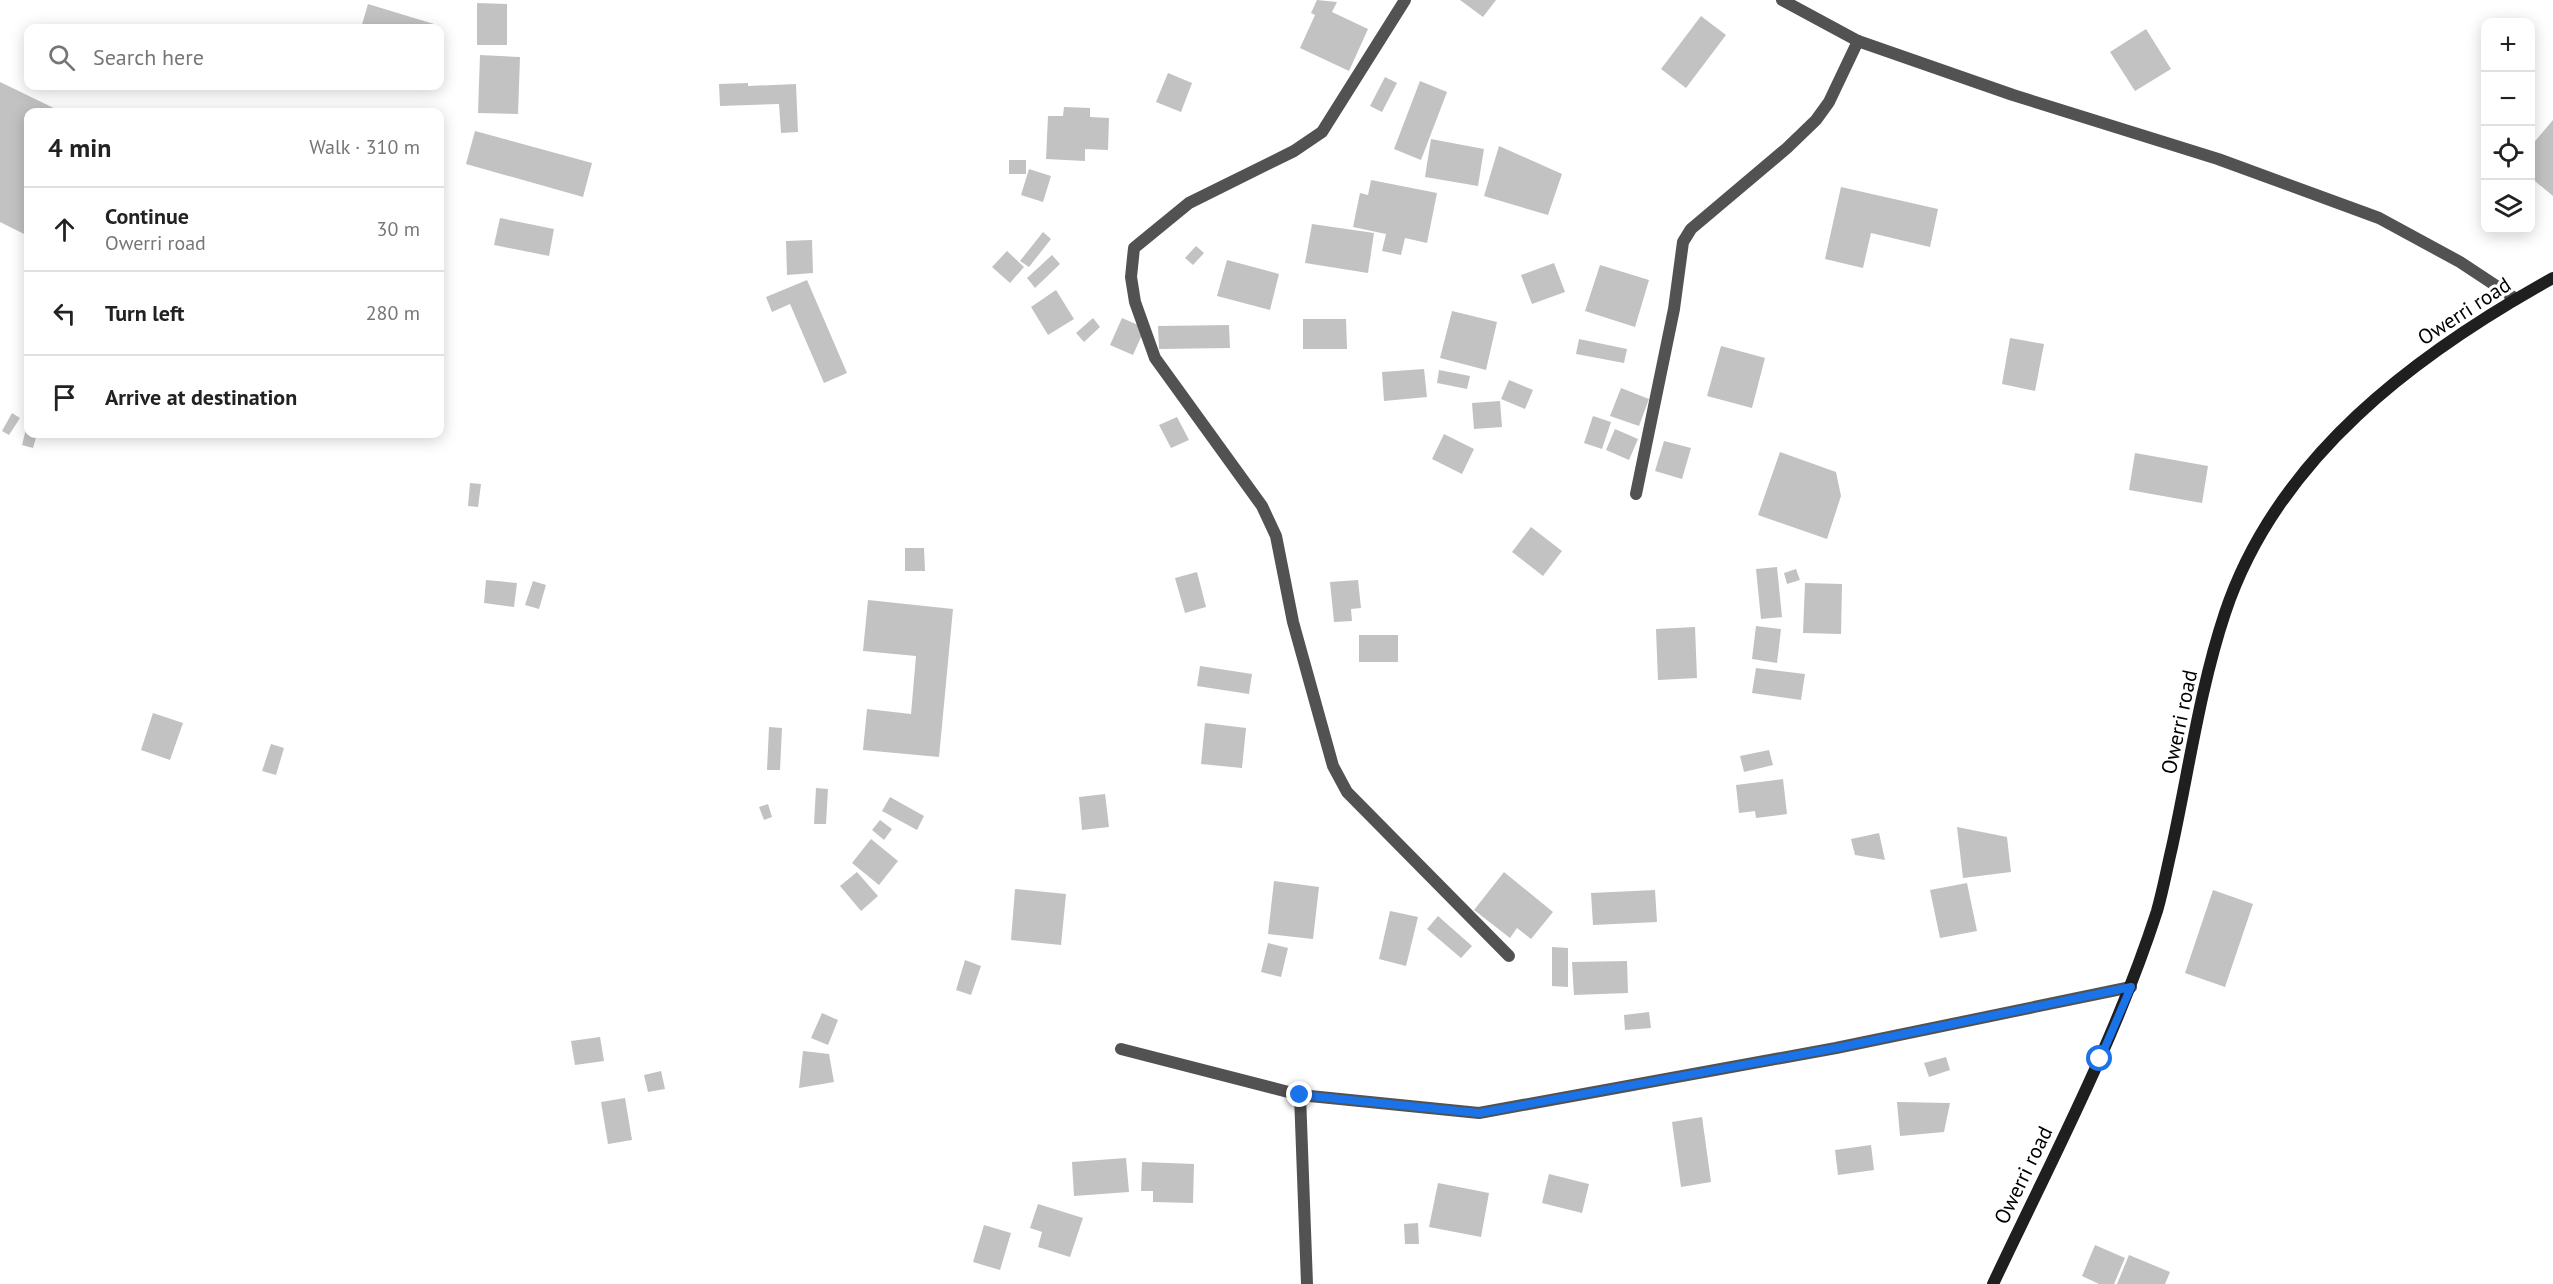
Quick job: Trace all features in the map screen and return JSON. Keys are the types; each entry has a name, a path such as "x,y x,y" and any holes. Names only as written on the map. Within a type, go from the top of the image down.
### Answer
{"main road":[{"name":"Owerri road","path":"1993,1284 2100,1059 2131,987 2158,907 2207,679 2226,611 2253,546 2290,491 2332,439 2374,398 2430,356 2516,298 2553,278"}],"street":[{"path":"1405,0 1322,132 1294,151 1190,203 1134,248 1131,277 1135,302 1155,358 1262,506 1276,536 1293,622 1337,775 1347,792 1509,956"},
{"path":"1782,0 1858,41 2013,95 2218,159 2379,218 2460,262 2516,298"},
{"path":"1636,494 1674,309 1683,242 1691,229 1787,148 1816,120 1829,102 1858,41"},
{"path":"1121,1049 1300,1095 1479,1113 1836,1048 2131,987"},
{"path":"1300,1095 1306,1284"}],"building":[{"path":"1317,0 1337,2 1332,12 1368,29 1349,71 1300,48 1315,15 1311,13"},
{"path":"1460,0 1496,0 1483,17"},
{"path":"477,3 507,4 507,45 477,45"},
{"path":"368,4 434,24 362,24"},
{"path":"1701,16 1726,35 1686,88 1661,69"},
{"path":"2146,29 2171,69 2135,91 2110,52"},
{"path":"480,55 520,57 518,114 478,113"},
{"path":"1168,73 1192,83 1181,112 1156,102"},
{"path":"1385,77 1397,83 1382,112 1370,106"},
{"path":"1420,81 1447,92 1421,160 1394,149"},
{"path":"0,82 54,108 24,108 24,234 0,222"},
{"path":"748,83 748,86 796,84 798,132 781,133 779,104 720,106 719,84"},
{"path":"1064,107 1090,108 1090,117 1109,118 1108,150 1085,149 1085,161 1046,159 1048,116 1063,116"},
{"path":"2553,120 2553,196 2535,181 2535,141"},
{"path":"475,131 592,163 583,197 466,164"},
{"path":"1431,139 1484,149 1478,186 1425,177"},
{"path":"1499,146 1562,174 1548,215 1484,196"},
{"path":"1009,160 1026,160 1026,174 1009,174"},
{"path":"1029,169 1051,176 1043,202 1021,195"},
{"path":"1371,180 1437,193 1427,243 1405,238 1401,255 1382,251 1386,234 1353,227 1360,193 1368,195"},
{"path":"1841,187 1938,209 1930,247 1871,233 1863,268 1825,259"},
{"path":"500,218 554,229 549,256 494,245"},
{"path":"1312,224 1374,233 1368,273 1305,263"},
{"path":"1043,232 1051,239 1029,267 1020,261"},
{"path":"812,240 813,273 787,275 786,241"},
{"path":"1196,246 1204,253 1193,265 1185,258"},
{"path":"1007,251 1024,267 1010,283 992,267"},
{"path":"1052,255 1060,264 1035,288 1027,278"},
{"path":"1227,260 1279,274 1270,310 1217,296"},
{"path":"1554,263 1565,292 1532,304 1521,275"},
{"path":"1600,265 1649,280 1635,327 1585,311"},
{"path":"807,280 847,373 824,383 790,304 772,312 766,297"},
{"path":"1056,290 1074,319 1048,335 1031,307"},
{"path":"1452,311 1497,322 1486,370 1440,358"},
{"path":"1093,318 1100,327 1084,342 1076,333"},
{"path":"1122,318 1145,328 1133,355 1110,345"},
{"path":"1303,319 1346,319 1347,349 1303,349"},
{"path":"1229,325 1230,348 1159,349 1158,326"},
{"path":"2010,338 2044,344 2035,391 2002,384"},
{"path":"1579,339 1627,349 1624,363 1576,354"},
{"path":"1721,346 1765,358 1752,408 1707,396"},
{"path":"1424,369 1427,397 1384,401 1382,372"},
{"path":"1439,370 1470,376 1467,389 1437,383"},
{"path":"1509,380 1533,390 1525,409 1501,399"},
{"path":"1621,388 1649,399 1639,426 1610,416"},
{"path":"1500,401 1502,427 1474,429 1472,403"},
{"path":"12,413 20,418 9,435 2,431"},
{"path":"1593,416 1611,422 1602,449 1584,443"},
{"path":"1177,417 1189,440 1171,448 1159,425"},
{"path":"1615,429 1638,439 1629,460 1606,450"},
{"path":"1444,434 1474,449 1462,474 1432,459"},
{"path":"24,437 36,438 33,448 22,445"},
{"path":"1664,441 1691,448 1682,479 1655,471"},
{"path":"1780,452 1836,472 1841,496 1827,539 1758,515"},
{"path":"2135,453 2208,466 2202,503 2129,490"},
{"path":"470,483 481,484 478,507 468,506"},
{"path":"1531,527 1562,551 1543,576 1512,552"},
{"path":"905,548 924,548 925,571 905,571"},
{"path":"1777,567 1782,617 1761,619 1756,569"},
{"path":"1796,569 1800,580 1787,584 1784,573"},
{"path":"1197,572 1206,607 1185,613 1175,578"},
{"path":"486,580 517,583 514,607 484,603"},
{"path":"1358,580 1361,608 1351,609 1352,621 1334,622 1330,582"},
{"path":"533,581 546,585 539,609 525,605"},
{"path":"1805,583 1842,584 1841,634 1803,633"},
{"path":"868,600 953,609 939,757 863,750 867,709 911,714 916,656 863,651"},
{"path":"1756,626 1781,629 1777,663 1752,659"},
{"path":"1695,627 1697,678 1658,680 1656,629"},
{"path":"1359,635 1398,635 1398,662 1359,662"},
{"path":"1200,666 1252,674 1249,694 1197,686"},
{"path":"1756,668 1805,674 1801,700 1752,693"},
{"path":"153,713 183,723 170,760 141,750"},
{"path":"1205,723 1246,728 1242,768 1201,764"},
{"path":"769,727 782,728 780,770 767,770"},
{"path":"271,744 284,748 276,775 262,771"},
{"path":"1769,750 1773,765 1744,772 1740,756"},
{"path":"1783,779 1787,814 1756,818 1755,811 1739,813 1736,785"},
{"path":"816,788 828,789 826,824 814,824"},
{"path":"1105,794 1109,827 1082,830 1079,797"},
{"path":"890,797 924,816 917,830 882,811"},
{"path":"768,804 772,817 764,820 759,807"},
{"path":"880,820 892,829 884,840 872,830"},
{"path":"1957,827 2007,837 2011,872 1963,878"},
{"path":"1879,833 1885,860 1855,855 1851,839"},
{"path":"871,839 898,861 879,885 852,863"},
{"path":"857,872 878,896 861,911 840,886"},
{"path":"1504,872 1553,912 1531,939 1517,928 1510,938 1474,910"},
{"path":"1274,881 1319,887 1313,939 1268,934"},
{"path":"1967,883 1977,931 1940,938 1930,890"},
{"path":"1015,889 1066,894 1061,945 1011,940"},
{"path":"1655,890 1657,922 1593,925 1591,893"},
{"path":"2213,890 2253,904 2225,987 2185,973"},
{"path":"1390,911 1418,917 1406,966 1379,959"},
{"path":"1438,916 1472,946 1461,958 1427,929"},
{"path":"1268,943 1288,948 1281,977 1261,972"},
{"path":"1552,947 1568,948 1568,987 1552,986"},
{"path":"965,960 981,966 971,995 956,990"},
{"path":"1627,961 1628,993 1574,995 1572,962"},
{"path":"1649,1012 1651,1028 1625,1030 1624,1015"},
{"path":"822,1013 838,1020 828,1045 811,1038"},
{"path":"600,1037 604,1061 575,1065 571,1041"},
{"path":"803,1051 829,1054 834,1082 799,1088"},
{"path":"1946,1057 1950,1070 1929,1077 1924,1063"},
{"path":"661,1071 665,1089 648,1092 644,1075"},
{"path":"625,1098 632,1140 608,1144 601,1102"},
{"path":"1897,1102 1950,1103 1944,1132 1900,1136"},
{"path":"1702,1117 1711,1182 1681,1187 1672,1122"},
{"path":"1871,1145 1874,1170 1838,1175 1835,1150"},
{"path":"1126,1158 1129,1192 1074,1196 1072,1162"},
{"path":"1142,1162 1194,1164 1193,1203 1153,1202 1153,1191 1141,1191"},
{"path":"1549,1174 1589,1184 1582,1213 1542,1203"},
{"path":"1438,1183 1489,1193 1481,1237 1429,1227"},
{"path":"1038,1204 1083,1218 1070,1257 1038,1247 1042,1232 1030,1228"},
{"path":"1418,1223 1419,1244 1405,1244 1404,1224"},
{"path":"984,1225 1011,1233 1000,1270 973,1262"},
{"path":"2095,1245 2125,1258 2114,1284 2099,1284 2082,1276"},
{"path":"2129,1255 2170,1272 2165,1284 2117,1284"}],"route":[{"path":"1300,1095 1479,1113 1836,1048 2131,987 2100,1059"}]}
